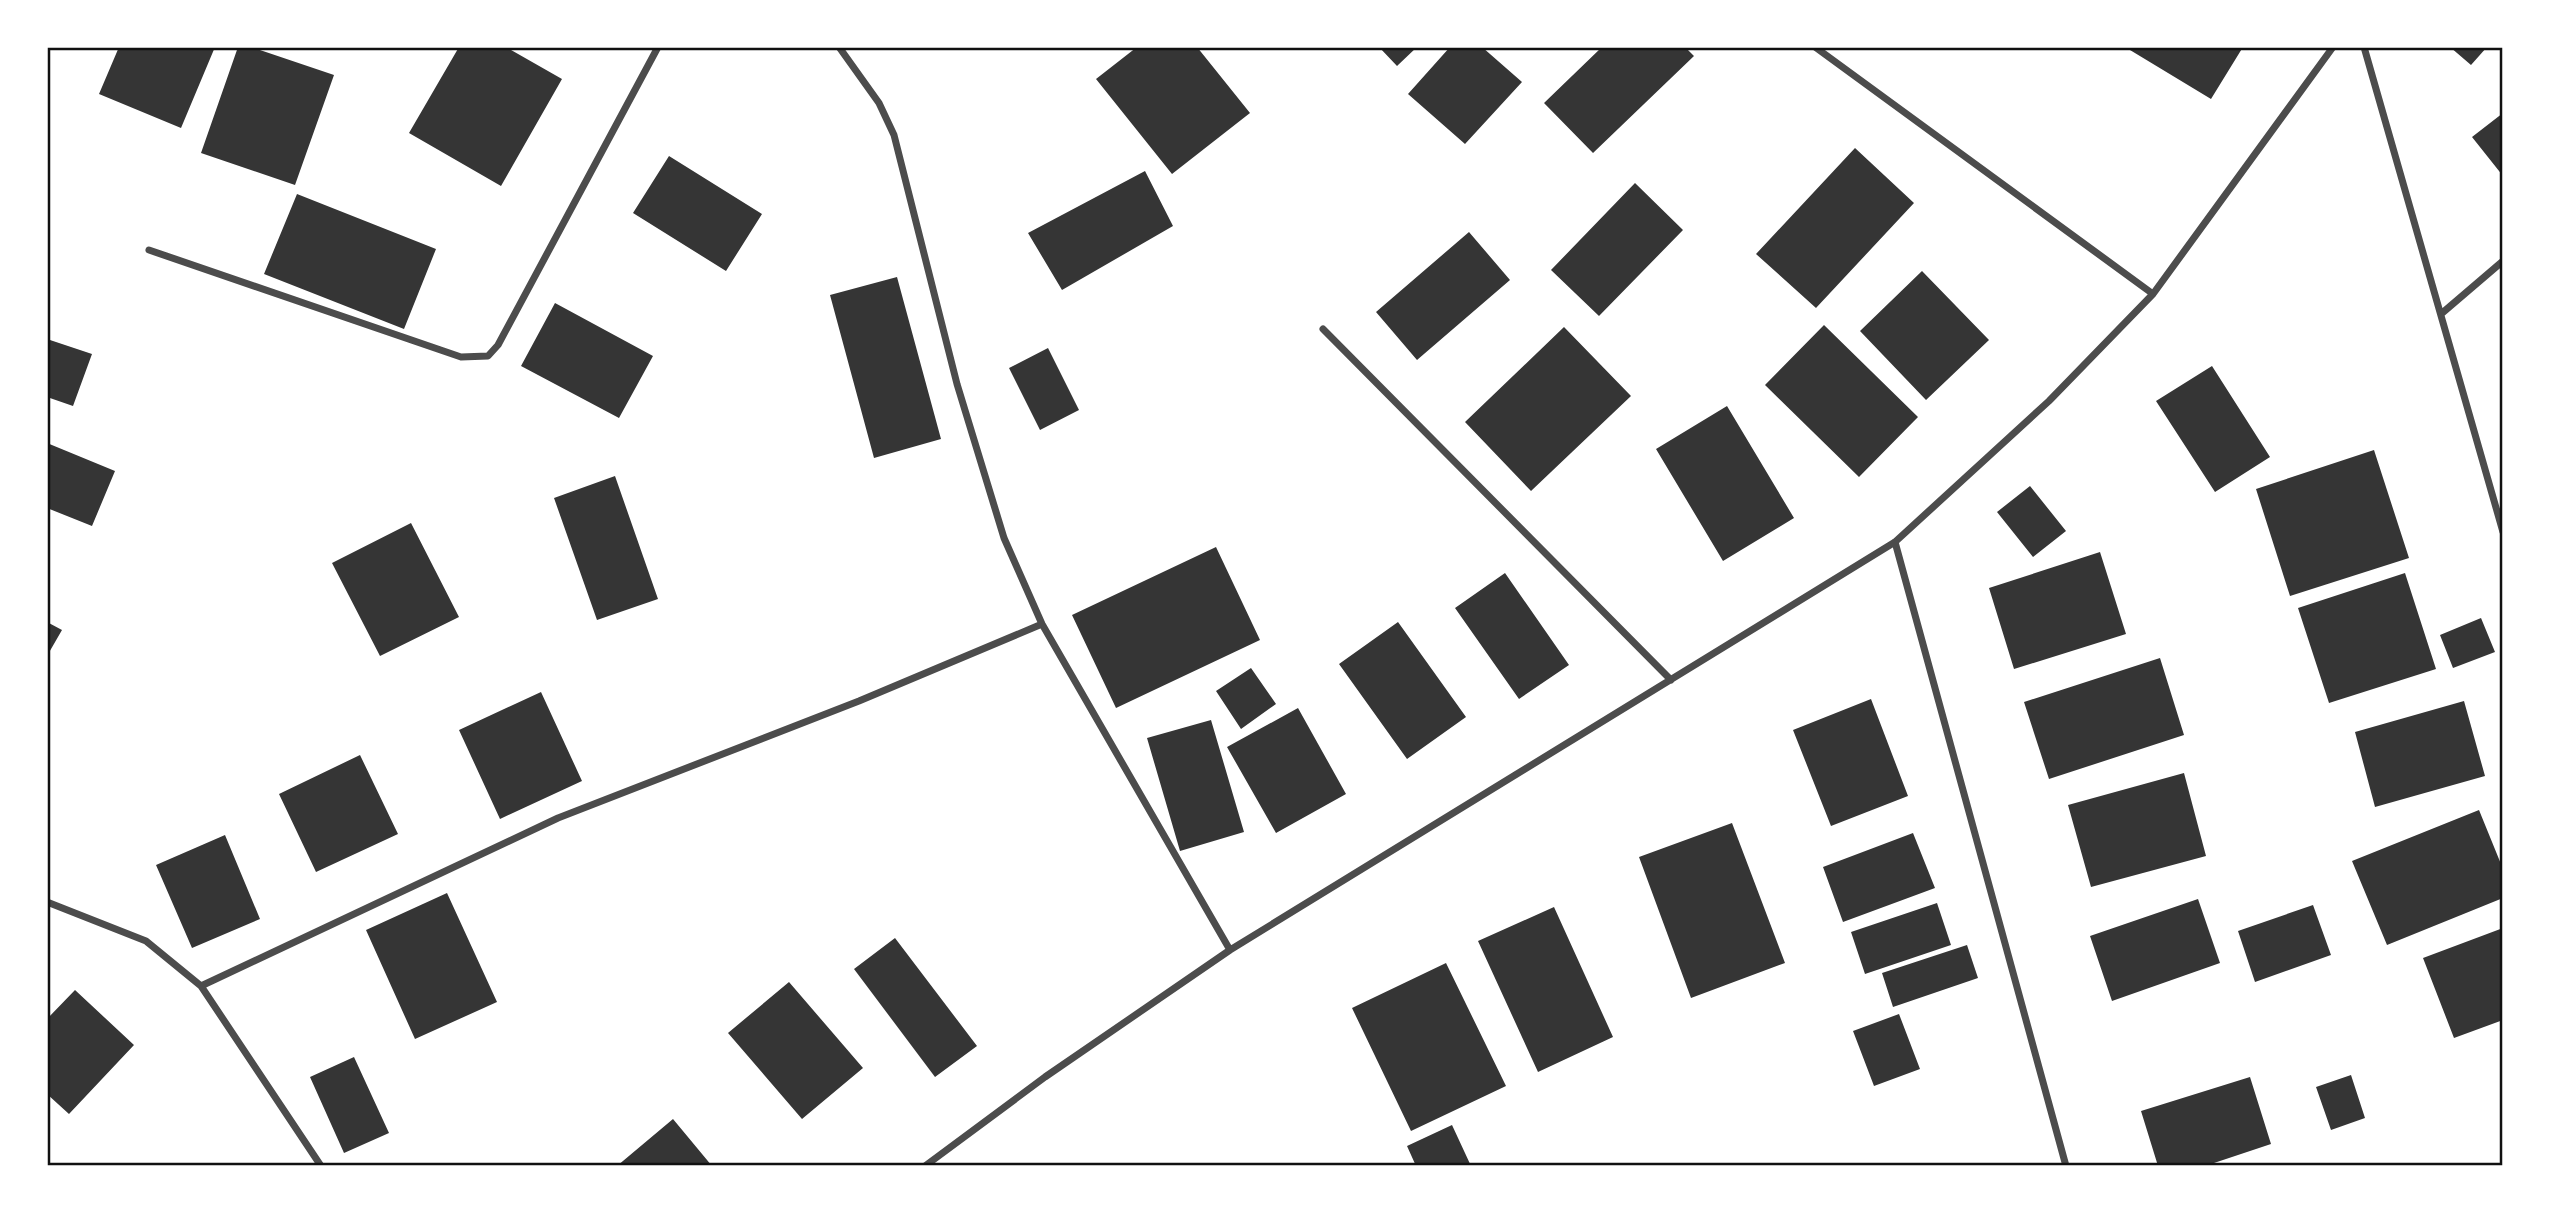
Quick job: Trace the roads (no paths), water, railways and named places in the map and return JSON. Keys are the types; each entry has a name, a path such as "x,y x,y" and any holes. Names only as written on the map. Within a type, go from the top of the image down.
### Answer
{"street":[{"path":"149,250 461,357 488,356 498,345 658,47"},
{"path":"839,47 879,103 894,135 957,384 1004,538 1042,624 1230,950"},
{"path":"1815,47 2153,294"},
{"path":"925,1166 1045,1077 1230,950 1895,542 2049,401 2153,294 2333,47"},
{"path":"2364,47 2503,532"},
{"path":"2441,314 2503,261"},
{"path":"1323,329 1671,680"},
{"path":"1895,542 2066,1166"},
{"path":"201,986 558,818 859,701 1042,624"},
{"path":"47,902 146,941 201,986 321,1166"}]}
